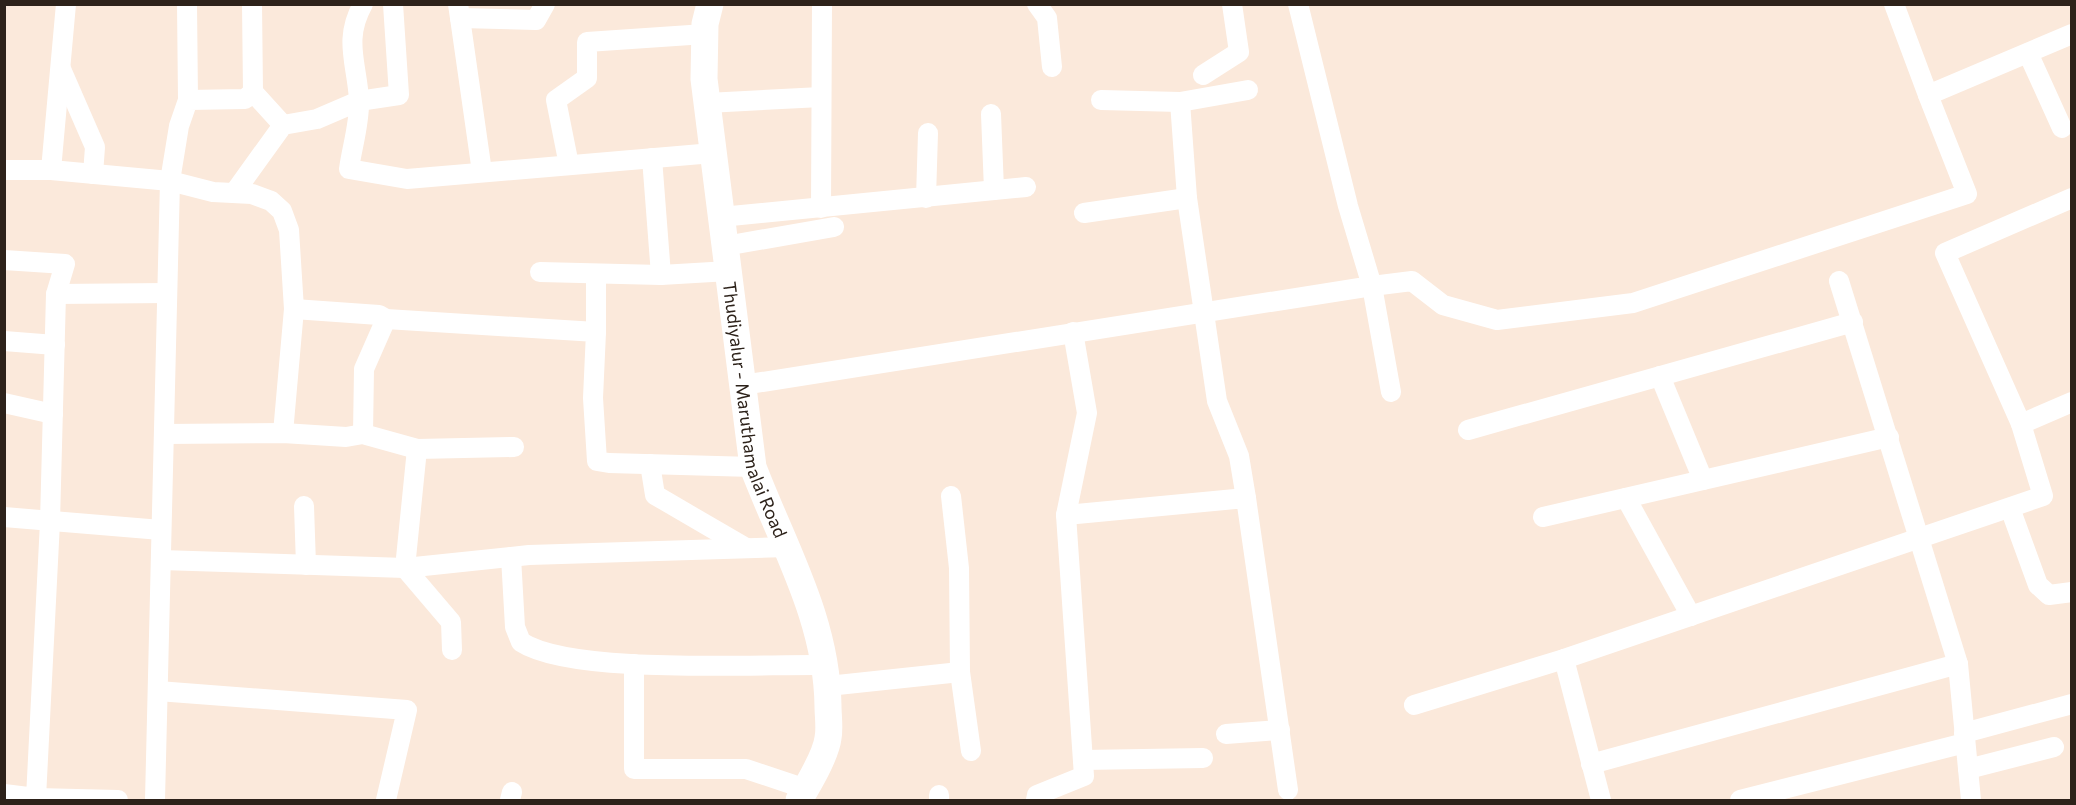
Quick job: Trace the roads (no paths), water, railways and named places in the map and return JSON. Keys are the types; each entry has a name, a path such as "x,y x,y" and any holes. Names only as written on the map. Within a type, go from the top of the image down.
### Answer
{"main road":[{"name":"Thudiyalur - Maruthamalai Road","path":"710,4 705,34 704,79 753,467 816,622 826,675 828,740 802,795"}],"street":[{"path":"51,170 66,4"},
{"path":"155,801 170,181 178,126 188,100 187,4"},
{"path":"252,4 253,92 283,125"},
{"path":"363,4 353,22 353,60 359,101 349,169 407,178 714,153"},
{"path":"234,193 283,125 317,119 359,101 399,95 393,4"},
{"path":"482,172 459,11 536,20 545,4"},
{"path":"820,208 822,4"},
{"path":"1037,4 1047,18 1052,67"},
{"path":"1203,75 1239,52 1232,4"},
{"path":"1298,4 1348,206 1372,286 1390,392"},
{"path":"743,385 1412,281 1443,305 1497,320 1632,303 1967,194 1894,4"},
{"path":"570,165 556,100 587,78 587,42 705,34"},
{"path":"1928,95 2072,34"},
{"path":"2028,53 2062,128"},
{"path":"60,66 94,147 93,174"},
{"path":"1101,100 1180,102 1248,90"},
{"path":"188,100 245,99 253,92"},
{"path":"707,103 821,97"},
{"path":"1180,102 1187,198 1217,401 1239,456 1288,790"},
{"path":"991,114 994,190"},
{"path":"926,198 928,133"},
{"path":"652,158 662,275"},
{"path":"4,170 51,170 170,181 213,192 252,194 271,201 282,211 289,230 294,309 283,433"},
{"path":"722,217 1026,187"},
{"path":"1084,213 1187,198"},
{"path":"1414,705 1564,659 2043,496 2021,424 1946,253 2072,198"},
{"path":"540,272 662,275 727,259 834,227"},
{"path":"4,260 65,264 56,294 50,522 36,799"},
{"path":"596,274 593,398 597,461 753,467"},
{"path":"1839,280 1958,663 1971,801"},
{"path":"56,294 167,293"},
{"path":"294,309 379,315 386,319 596,332"},
{"path":"363,434 364,369 386,319"},
{"path":"1468,430 1853,322"},
{"path":"1036,801 1036,795 1084,776 1066,515 1087,413 1073,332"},
{"path":"4,341 55,345"},
{"path":"1660,376 1703,480"},
{"path":"2021,424 2072,402"},
{"path":"4,403 53,414"},
{"path":"164,434 283,433 346,437 363,434 417,449 514,447"},
{"path":"1543,518 1889,437"},
{"path":"417,449 405,568 451,622 452,650"},
{"path":"650,464 655,495 746,548"},
{"path":"951,496 959,568 960,672 970,751"},
{"path":"1066,515 1246,498"},
{"path":"1626,498 1691,616"},
{"path":"304,506 306,565"},
{"path":"2010,507 2038,585 2049,595 2072,592"},
{"path":"4,517 161,530"},
{"path":"161,560 405,568 511,557 787,547"},
{"path":"511,557 515,627 521,642 549,655 634,663 826,675 960,672"},
{"path":"1564,659 1601,801"},
{"path":"634,663 634,769 746,769 802,795"},
{"path":"1592,764 1958,663"},
{"path":"158,691 407,710 386,801"},
{"path":"1740,801 1965,738 2072,704"},
{"path":"1226,734 1280,730"},
{"path":"1968,769 2054,747"},
{"path":"1083,760 1203,758"},
{"path":"4,794 36,799 118,801"}]}
